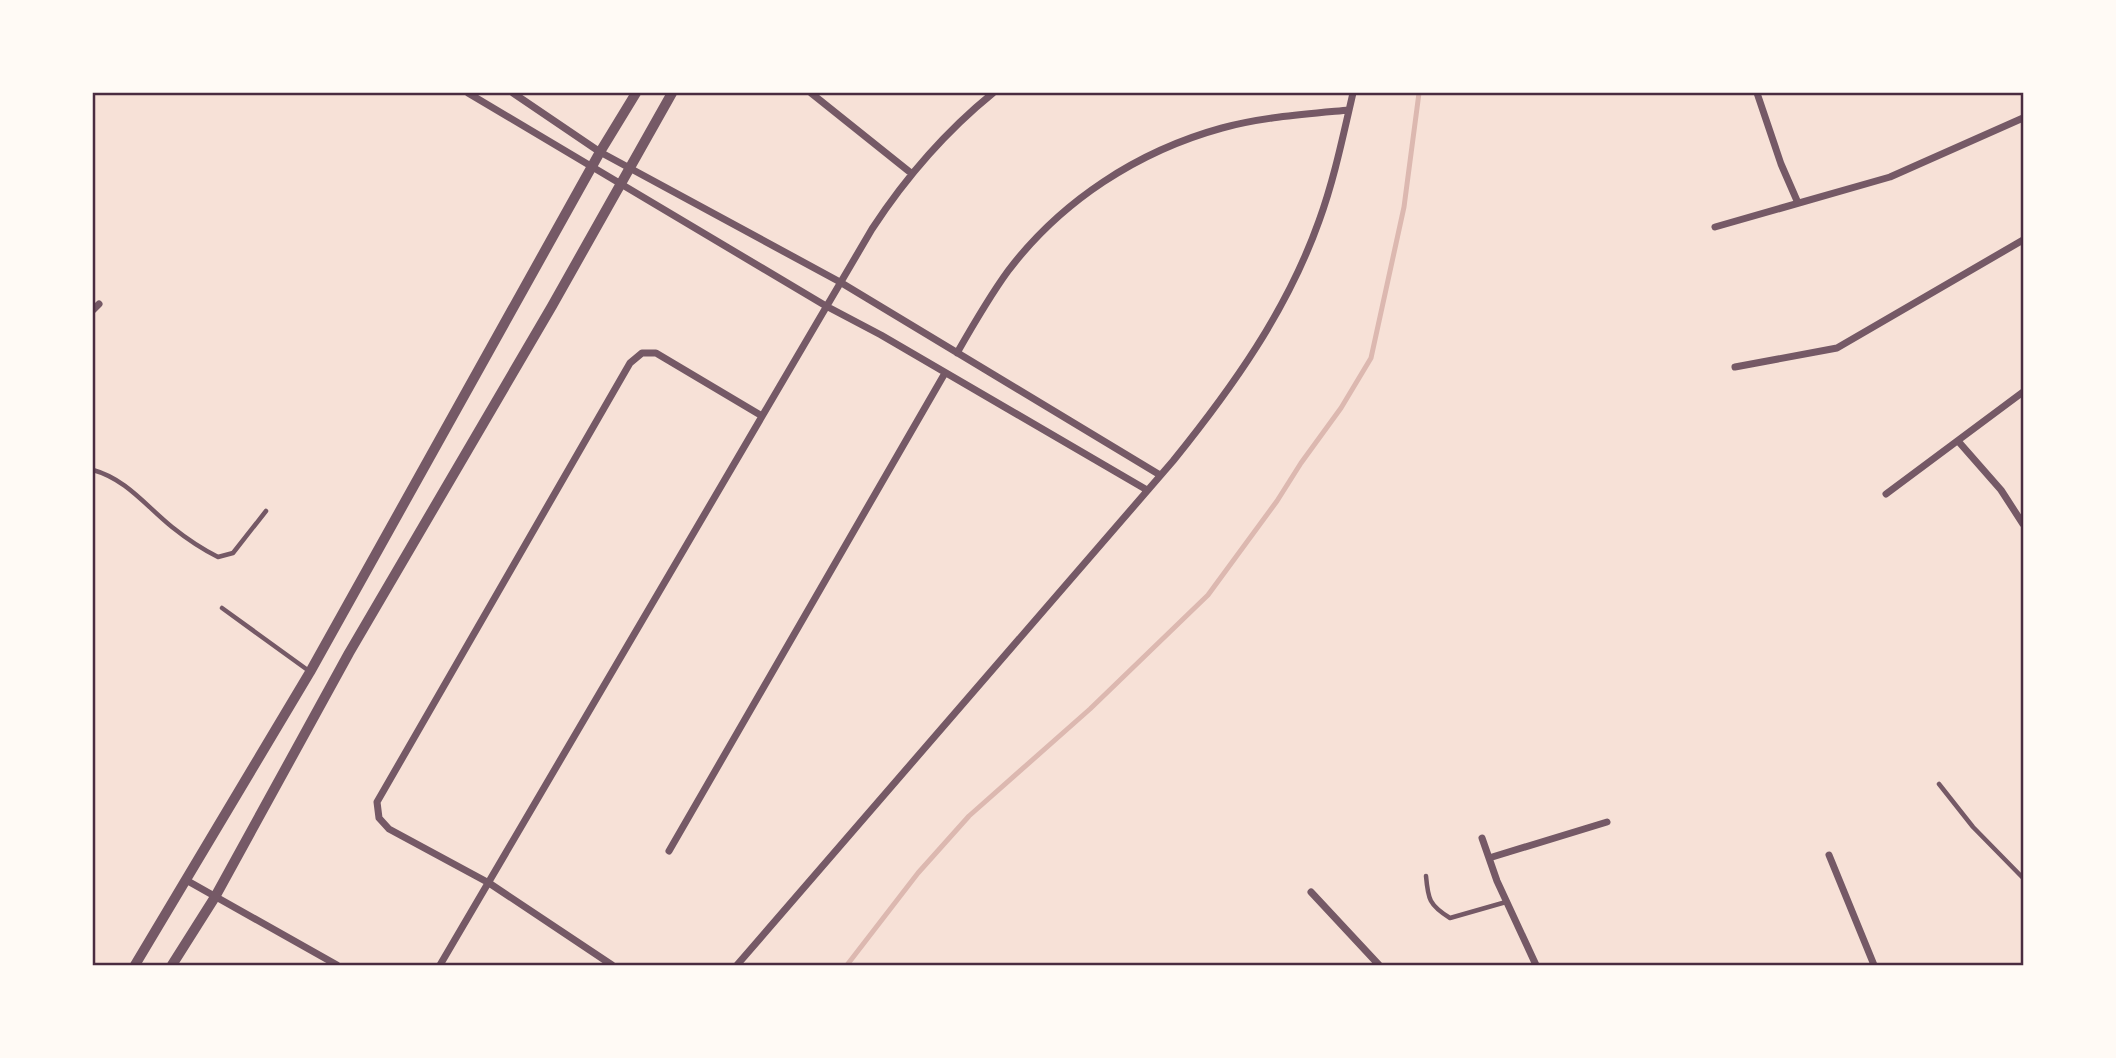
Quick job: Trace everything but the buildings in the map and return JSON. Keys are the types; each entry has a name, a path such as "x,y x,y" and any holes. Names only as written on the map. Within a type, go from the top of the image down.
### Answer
{"street":[{"path":"468,93 826,306 1147,490"},
{"path":"513,93 600,152 840,282 1160,475"},
{"path":"135,965 310,672 600,152 636,93"},
{"path":"172,965 215,897 349,653 622,185 672,93"},
{"path":"811,93 911,173"},
{"path":"440,965 872,229 911,173 951,130 993,93"},
{"path":"737,965 1160,475 1198,430 1232,383 1276,315 1319,222 1353,93"},
{"path":"1757,93 1781,164 1798,203"},
{"path":"957,353 993,292 1026,249 1065,210 1109,178 1164,148 1223,128 1253,121 1349,110"},
{"path":"1715,227 1890,177 2023,118"},
{"path":"1735,367 1837,348 2023,240"},
{"path":"612,965 489,883 390,829 379,818 377,802 630,363 642,353 656,353 762,416"},
{"path":"669,850 945,373"},
{"path":"1886,494 2023,392"},
{"path":"1958,441 2001,490 2023,524"},
{"path":"1489,858 1606,822"},
{"path":"1482,838 1536,965"},
{"path":"1829,855 1874,965"},
{"path":"186,880 337,965"},
{"path":"1311,892 1379,965"}],"lane":[{"path":"93,470 111,475 172,527 200,548 218,557 233,553 266,512"},
{"path":"222,608 310,672"},
{"path":"1939,784 1973,827 2023,878"},
{"path":"1426,876 1427,893 1434,908 1450,918 1507,902"}],"waterway":[{"path":"847,965 918,873 969,816 1090,709 1208,595 1341,408 1371,358 1404,207 1419,93"}]}
